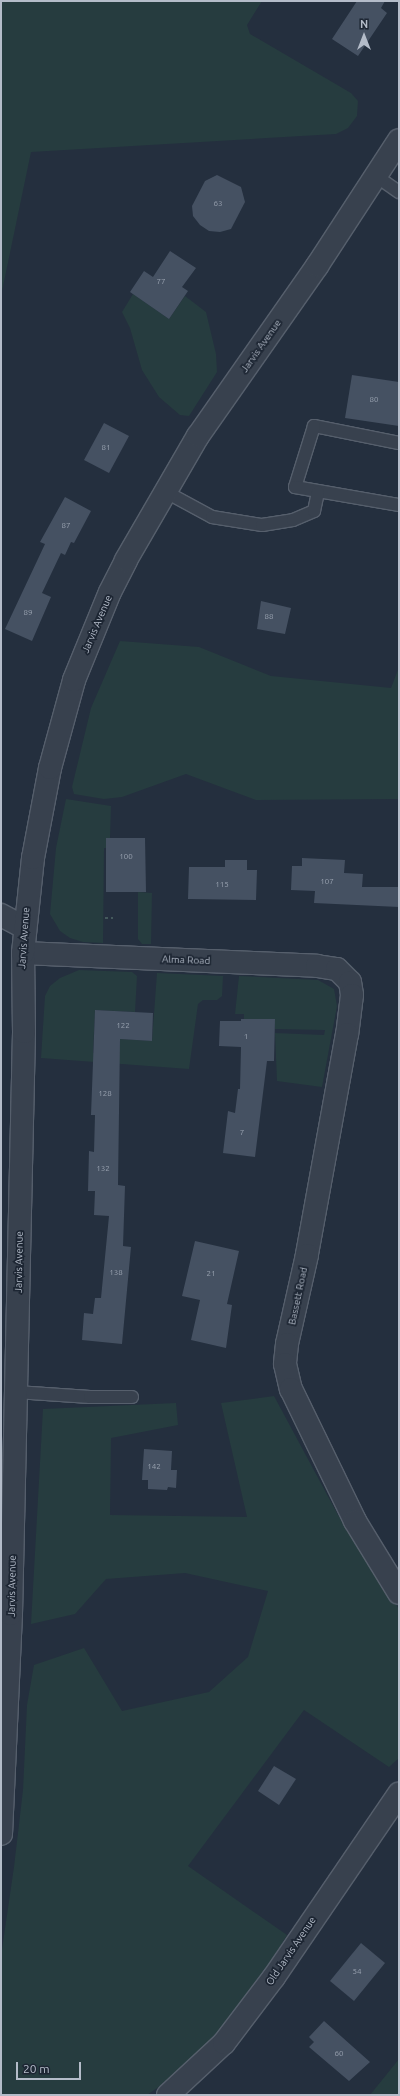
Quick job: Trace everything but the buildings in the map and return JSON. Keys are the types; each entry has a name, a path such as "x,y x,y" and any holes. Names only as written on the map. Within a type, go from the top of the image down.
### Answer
{"street":[{"name":"Jarvis Avenue","path":"1,1834 9,1706 24,1039 22,953 24,926 43,798 74,680 110,592 198,436 317,266 399,140"},
{"path":"1,915 24,926"},
{"name":"Alma Road","path":"22,953 317,966 337,969 346,977"},
{"name":"Bassett Road","path":"346,977 351,988 350,1011 307,1255 287,1344 285,1364 291,1389 355,1521 399,1593"},
{"name":"Old Jarvis Avenue","path":"168,2095 224,2043 274,1977 399,1794"}],"lane":[{"path":"376,176 399,192"},
{"path":"399,443 314,426 295,487 399,505"},
{"path":"166,492 212,517 262,525 292,520 314,511 318,492"},
{"path":"16,1392 84,1397 132,1397"}],"path":[{"path":"105,918 113,918"}],"green space":[{"path":"1,1 262,1 247,25 250,34 351,93 358,101 357,116 348,128 336,134 31,152 1,296"},
{"path":"133,294 169,319 185,296 206,312 216,354 217,372 189,416 180,415 159,397 142,370 130,328 122,312"},
{"path":"120,641 199,647 271,676 391,688 399,667 399,799 256,800 186,774 122,797 104,799 74,794 72,787 91,708"},
{"path":"66,799 111,806 110,838 107,838 107,848 104,848 103,943 83,942 70,938 60,931 50,914 56,848"},
{"path":"138,892 152,893 151,944 142,944 138,939"},
{"path":"79,970 132,972 137,976 135,1012 95,1010 93,1053 119,1054 120,1039 152,1041 157,973 223,976 222,996 217,1000 203,1000 198,1004 189,1069 41,1058 45,996 50,986 60,978"},
{"path":"239,976 318,980 334,989 337,1006 322,1087 277,1081 275,1033 324,1035 325,1030 275,1029 275,1019 244,1019 244,1014 235,1014"},
{"path":"274,1396 338,1515 399,1609 399,1758 389,1767 304,1710 188,1866 287,1935 264,1974 228,2022 183,2070 147,2095 1,2095 1,1956 23,1790 27,1705 34,1665 84,1648 122,1711 209,1692 248,1657 268,1591 185,1573 106,1579 75,1614 31,1624 43,1409 176,1403 178,1425 111,1438 110,1515 247,1517 221,1403"},
{"path":"399,2059 399,2095 370,2095"}]}
